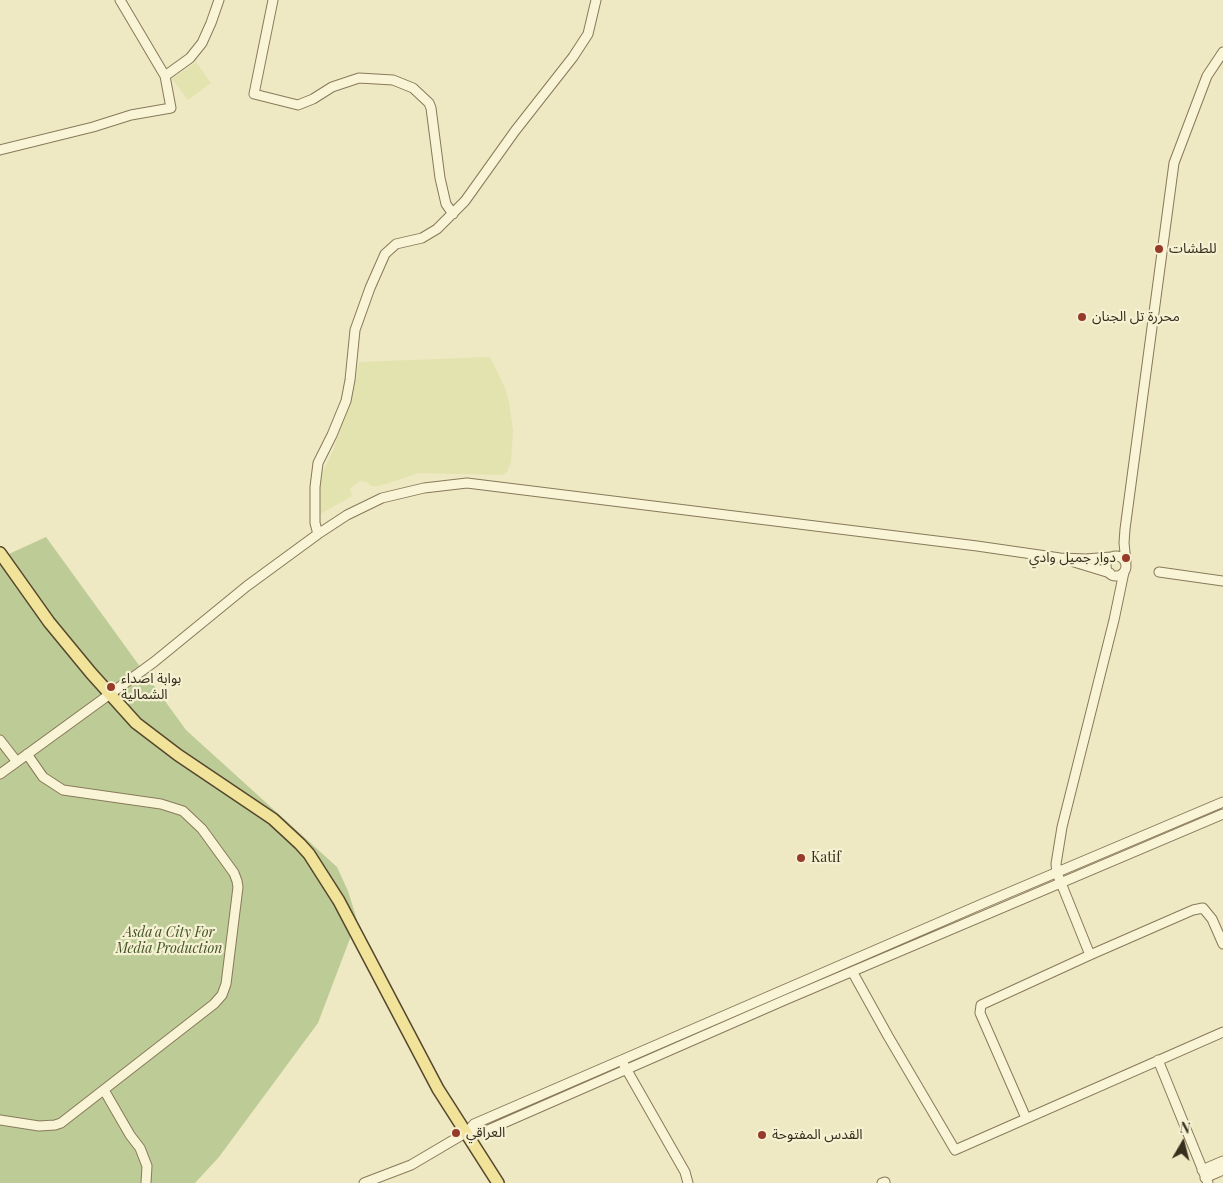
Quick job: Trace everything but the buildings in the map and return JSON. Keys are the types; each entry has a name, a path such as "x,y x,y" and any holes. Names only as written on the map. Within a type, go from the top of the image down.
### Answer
{"main road":[{"path":"0,553 49,622 136,723 273,819 300,844 314,861 339,901 438,1089 498,1183"}],"street":[{"path":"0,150 94,127 132,115 171,108 165,76 120,0"},
{"path":"165,76 190,58 202,43 218,0"},
{"path":"273,0 254,94 298,105 304,104 332,87 359,78 393,80 413,88 429,102 431,108 440,178 446,204 453,214"},
{"path":"318,534 315,523 314,487 318,463 346,401 355,330 385,254 396,244 422,238 437,229 465,201 515,131 573,57 588,34 596,0"},
{"path":"1090,955 1057,873 1056,864 1062,827 1126,568 1125,529 1174,163 1207,76 1223,52"},
{"path":"0,774 154,662 247,586 318,534 347,515 382,498 424,488 467,484 1060,558 1120,557 1126,562"},
{"path":"1121,584 1106,564 1112,557 1125,529"},
{"path":"1060,558 1112,574 1119,575 1124,572"},
{"path":"1159,572 1223,581"},
{"path":"0,740 17,762"},
{"path":"0,1120 39,1126 61,1123 214,1004 222,995 226,984 235,912 237,881 234,873 202,829 183,811 160,804 63,790 44,777 27,754"},
{"path":"364,1183 411,1165 466,1132 474,1124 1223,802"},
{"path":"466,1132 481,1133 777,1004 1223,814"},
{"path":"1026,1118 980,1013 981,1005 1090,955 1204,908 1212,919 1223,944"},
{"path":"853,972 955,1150 1223,1032"},
{"path":"622,1060 685,1172 688,1183"},
{"path":"1158,1060 1205,1177"},
{"path":"104,1090 130,1135 140,1148 146,1166 146,1183"},
{"path":"1205,1177 1223,1161"},
{"path":"1205,1177 1223,1170"}],"green space":[{"path":"196,62 211,83 188,100 172,79"},
{"path":"490,357 505,388 509,402 513,431 511,462 507,472 502,475 419,473 379,486 371,486 367,482 359,481 350,489 352,496 317,516 319,479 333,451 353,390 359,362"},
{"name":"Asda'a City For Media Production","path":"46,537 186,730 337,867 348,891 357,920 318,1023 219,1157 195,1183 0,1183 0,558"}],"place":[{"name":"للطشات","path":"1159,249"},
{"name":"محررة تل الجنان","path":"1082,317"},
{"name":"دوار جميل وادي","path":"1126,558"},
{"name":"بوابة اصداء الشمالية","path":"111,687"},
{"name":"Katif","path":"801,858"},
{"name":"العراقي","path":"456,1133"},
{"name":"القدس المفتوحة","path":"762,1135"}]}
